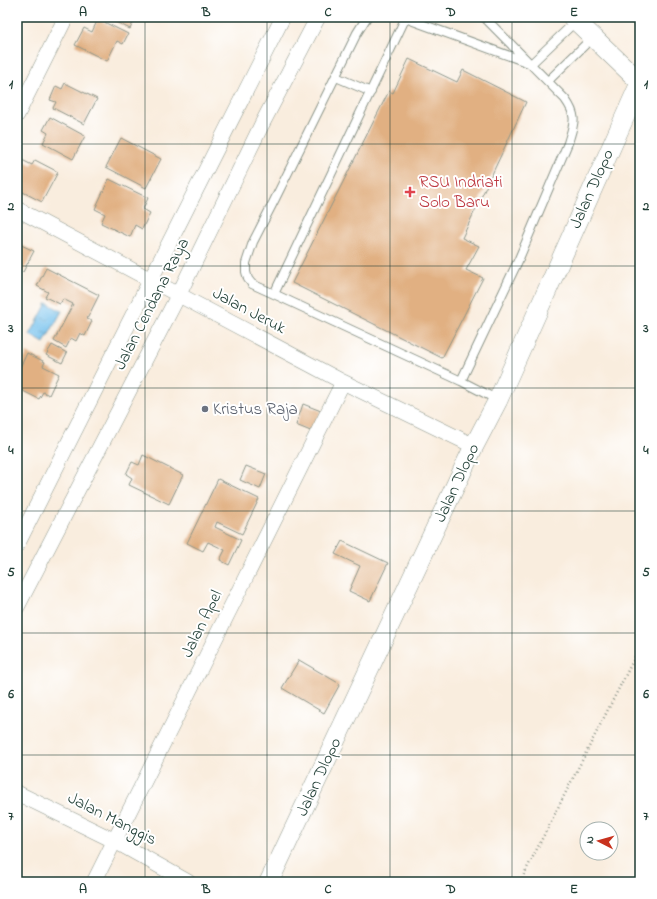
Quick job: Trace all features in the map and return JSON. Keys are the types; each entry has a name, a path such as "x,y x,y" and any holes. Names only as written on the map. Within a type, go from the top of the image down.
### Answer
{"street":[{"path":"17,115 66,17"},
{"name":"Jalan Cendana Raya","path":"17,545 283,17"},
{"name":"Jalan Cendana Raya","path":"17,607 179,294 262,124 318,17"},
{"path":"574,19 640,82"},
{"name":"Jalan Dlopo","path":"269,882 474,446 498,400 640,82"},
{"name":"Jalan Jeruk","path":"17,209 343,382 466,442"},
{"name":"Jalan Apel","path":"94,882 343,382"},
{"name":"Jalan Manggis","path":"17,793 115,840 188,882"}],"lane":[{"path":"367,17 357,33 253,242 246,263 246,272 252,284 461,381 498,400"},
{"path":"274,294 406,17 531,64"},
{"path":"461,381 518,262 568,143 574,124 572,110 565,99 484,17"},
{"path":"531,64 574,19"},
{"path":"548,81 593,37"},
{"path":"336,77 371,92"}],"path":[{"path":"520,882 640,647"}],"water":[{"path":"47,303 62,311 44,343 30,335"}],"building":[{"path":"106,17 136,17 130,29"},
{"path":"98,19 128,34 123,44 117,41 107,61 75,45 84,28 92,32"},
{"path":"409,59 457,82 463,70 526,102 462,238 479,246 466,270 483,278 442,358 292,283 389,91 393,93"},
{"path":"65,83 97,99 84,124 53,108 56,102 50,100 56,86 62,89"},
{"path":"50,117 85,136 73,159 43,143 48,133 43,130"},
{"path":"121,138 161,159 146,188 106,167"},
{"path":"18,158 32,165 35,160 58,172 42,202 19,190 23,182 17,179"},
{"path":"109,179 148,198 143,209 150,213 142,229 135,225 130,237 101,223 105,214 95,209"},
{"path":"17,243 34,251 23,272 17,270"},
{"path":"46,268 99,295 87,319 92,321 85,336 80,333 76,341 71,338 66,348 54,341 73,304 63,299 60,304 45,297 48,292 37,286"},
{"path":"52,345 67,353 62,363 46,355"},
{"path":"27,353 45,362 43,366 59,374 49,395 43,392 39,399 17,388 17,374"},
{"path":"303,404 321,411 313,432 296,425"},
{"path":"143,455 183,475 169,504 129,485 132,478 126,474 132,462 139,465"},
{"path":"246,466 266,474 260,489 240,480"},
{"path":"218,479 259,499 242,534 217,522 215,527 241,540 229,565 220,560 225,550 208,542 203,551 187,543"},
{"path":"342,541 388,563 370,601 349,591 360,566 335,554"},
{"path":"299,660 340,684 324,713 282,688"}],"place":[{"name":"RSU Indriati Solo Baru","path":"410,192"},
{"name":"Kristus Raja","path":"205,409"}]}
